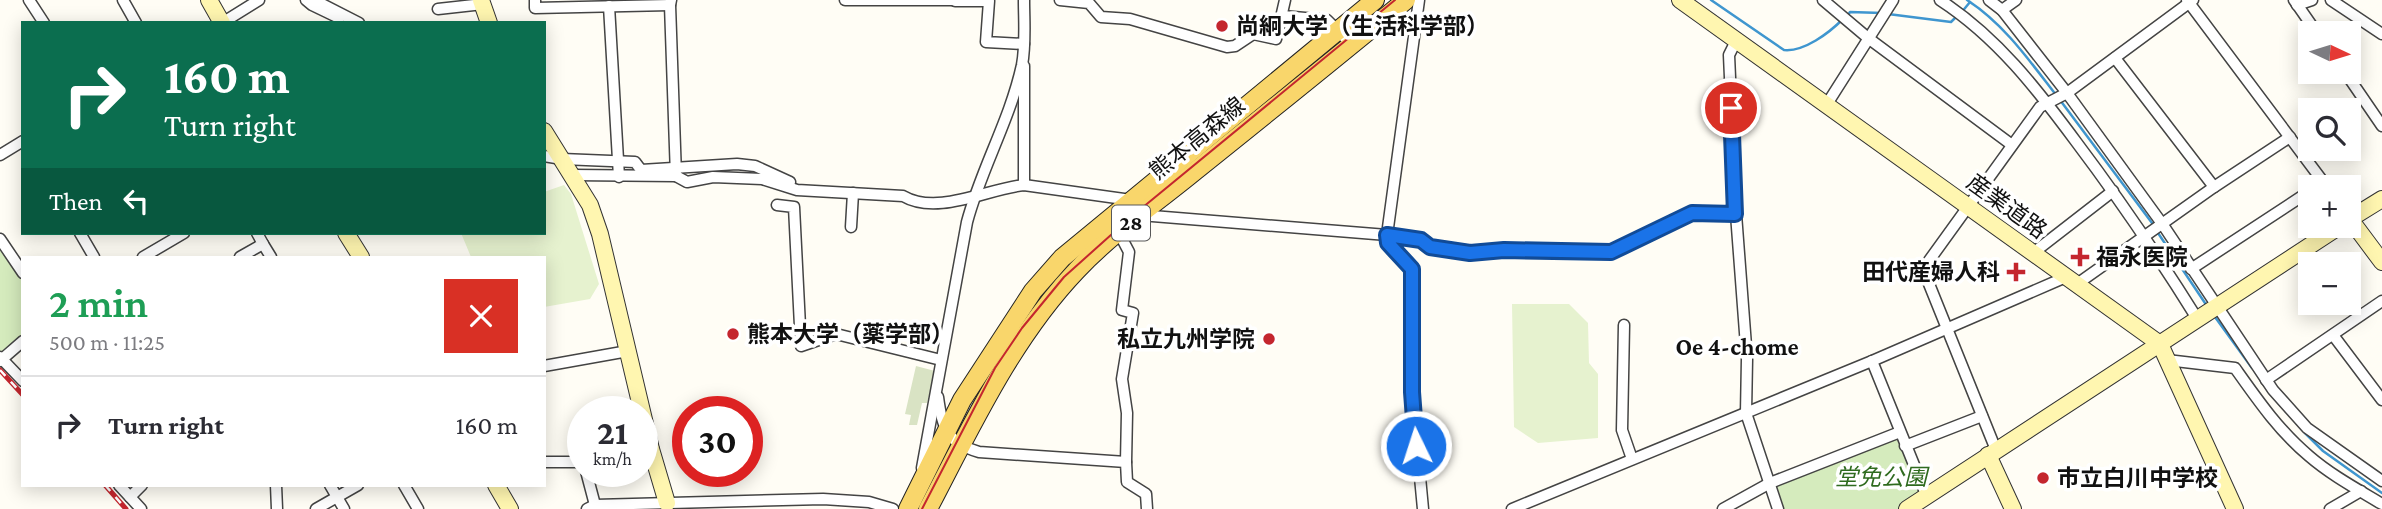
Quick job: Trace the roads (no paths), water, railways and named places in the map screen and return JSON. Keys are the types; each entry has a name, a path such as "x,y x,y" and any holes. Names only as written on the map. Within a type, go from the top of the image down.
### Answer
{"main road":[{"name":"熊本高森線","path":"929,509 985,400 1022,341 1077,270 1119,233 1136,208 1336,31 1375,0"},
{"name":"熊本高森線","path":"908,509 961,400 1033,291 1062,258 1136,208 1352,45 1406,0"}],"street":[{"path":"29,0 43,21"},
{"path":"123,0 135,21"},
{"path":"209,0 221,21"},
{"path":"225,21 259,0"},
{"path":"306,0 339,18 338,21"},
{"path":"314,0 355,21"},
{"path":"535,0 535,9 591,3 609,6 671,2 676,172"},
{"path":"845,0 989,1 986,42 1024,44"},
{"path":"918,488 967,222 974,196 1005,119 1022,63 1024,0"},
{"path":"1060,0 1090,3 1101,17 1130,19 1227,47 1236,46 1253,34 1276,39 1283,16 1284,0"},
{"path":"1419,0 1387,235 1388,243 1412,269 1412,392 1423,509"},
{"name":"産業道路","path":"1680,0 2160,344"},
{"path":"1823,0 1868,38 2012,145"},
{"path":"1827,104 1893,0"},
{"path":"1940,0 1962,14 2006,54 2050,101 2113,191 2148,235 2198,320"},
{"path":"1989,0 2002,10 2162,226 2266,380 2307,428 2382,481"},
{"path":"2002,10 2015,0"},
{"path":"2308,21 2295,3 2312,0"},
{"path":"2331,0 2382,34"},
{"path":"2013,509 1982,416 1923,269 2040,107 2115,58 2190,1 2315,175"},
{"path":"438,9 482,2 488,21"},
{"path":"609,6 619,177"},
{"path":"1283,16 1326,20 1352,45"},
{"path":"1736,41 1730,55 1735,214 1747,359 1746,413 1778,509"},
{"path":"2115,58 2214,187"},
{"path":"1022,63 1026,69 1024,185"},
{"path":"2352,84 2382,126"},
{"path":"546,134 590,205 600,234 668,506"},
{"path":"1512,509 1536,505 1632,459 2072,280 2162,226 2214,187 2290,138"},
{"path":"0,155 21,142"},
{"path":"546,156 635,162 641,170 676,172 687,182 713,177 762,179 797,190 903,196 915,203 961,201 1024,185 1136,208 1387,235 1421,240 1430,247 1470,253 1504,250 1611,252 1692,213 1735,214"},
{"path":"572,175 619,177 737,164 755,166 794,184 910,192 920,198 960,196 971,192 974,196"},
{"path":"2033,253 2113,191"},
{"path":"851,226 853,193"},
{"path":"2191,268 2298,199"},
{"path":"2361,212 2382,199"},
{"path":"777,205 794,207 801,346 836,334 941,360"},
{"path":"1119,233 1129,252 1122,310 1133,313 1122,379 1127,413 1127,482 1146,494 1147,509"},
{"path":"81,235 93,256"},
{"path":"258,235 270,256"},
{"path":"347,235 360,256"},
{"path":"144,256 167,237"},
{"path":"2361,237 2382,262"},
{"path":"1907,509 2320,238"},
{"path":"0,239 21,270"},
{"path":"242,256 262,244"},
{"path":"2266,380 2382,301"},
{"path":"1624,325 1622,430 1632,459"},
{"path":"2333,335 2382,400"},
{"path":"21,343 1,359 21,380"},
{"path":"2160,344 2235,509"},
{"path":"546,366 628,351"},
{"path":"2167,360 2235,368 2291,440 2333,474 2382,504"},
{"path":"1872,361 1927,497"},
{"path":"937,388 943,398 961,400"},
{"path":"937,388 946,431 961,446 979,452 1126,462"},
{"path":"1905,446 1982,416"},
{"path":"1723,509 1770,483 1900,432"},
{"path":"546,462 567,462"},
{"path":"120,487 141,509"},
{"path":"130,497 140,487"},
{"path":"276,487 277,509"},
{"path":"331,487 344,509"},
{"path":"316,509 354,487"},
{"path":"405,487 418,509"},
{"path":"497,487 510,509"},
{"path":"588,487 591,507 869,502 893,509"},
{"path":"2330,509 2361,491"}],"waterway":[{"path":"1711,0 1784,50 1808,45 1843,19"},
{"path":"1967,0 2004,31 2056,95"},
{"path":"1961,13 1970,2"},
{"path":"1848,15 1850,12 1882,13"},
{"path":"1888,14 1951,22 1956,17"},
{"path":"2060,100 2155,227"},
{"path":"2158,233 2207,306"},
{"path":"2215,317 2252,368"},
{"path":"2305,433 2323,451 2382,493"}],"tram line":[{"path":"922,509 995,368 1022,328 1064,277 1131,217 1395,0"}],"railway":[{"path":"0,370 21,393"},
{"path":"107,487 126,509"}],"place":[{"name":"尚絅大学（生活科学部）","path":"1222,26"},
{"name":"福永医院","path":"2080,257"},
{"name":"田代産婦人科","path":"2016,272"},
{"name":"熊本大学（薬学部）","path":"733,334"},
{"name":"私立九州学院","path":"1269,339"},
{"name":"市立白川中学校","path":"2043,478"}],"district":[{"name":"Oe 4-chome","path":"1737,346"}],"park label":[{"name":"堂免公園","path":"1881,477"}]}
